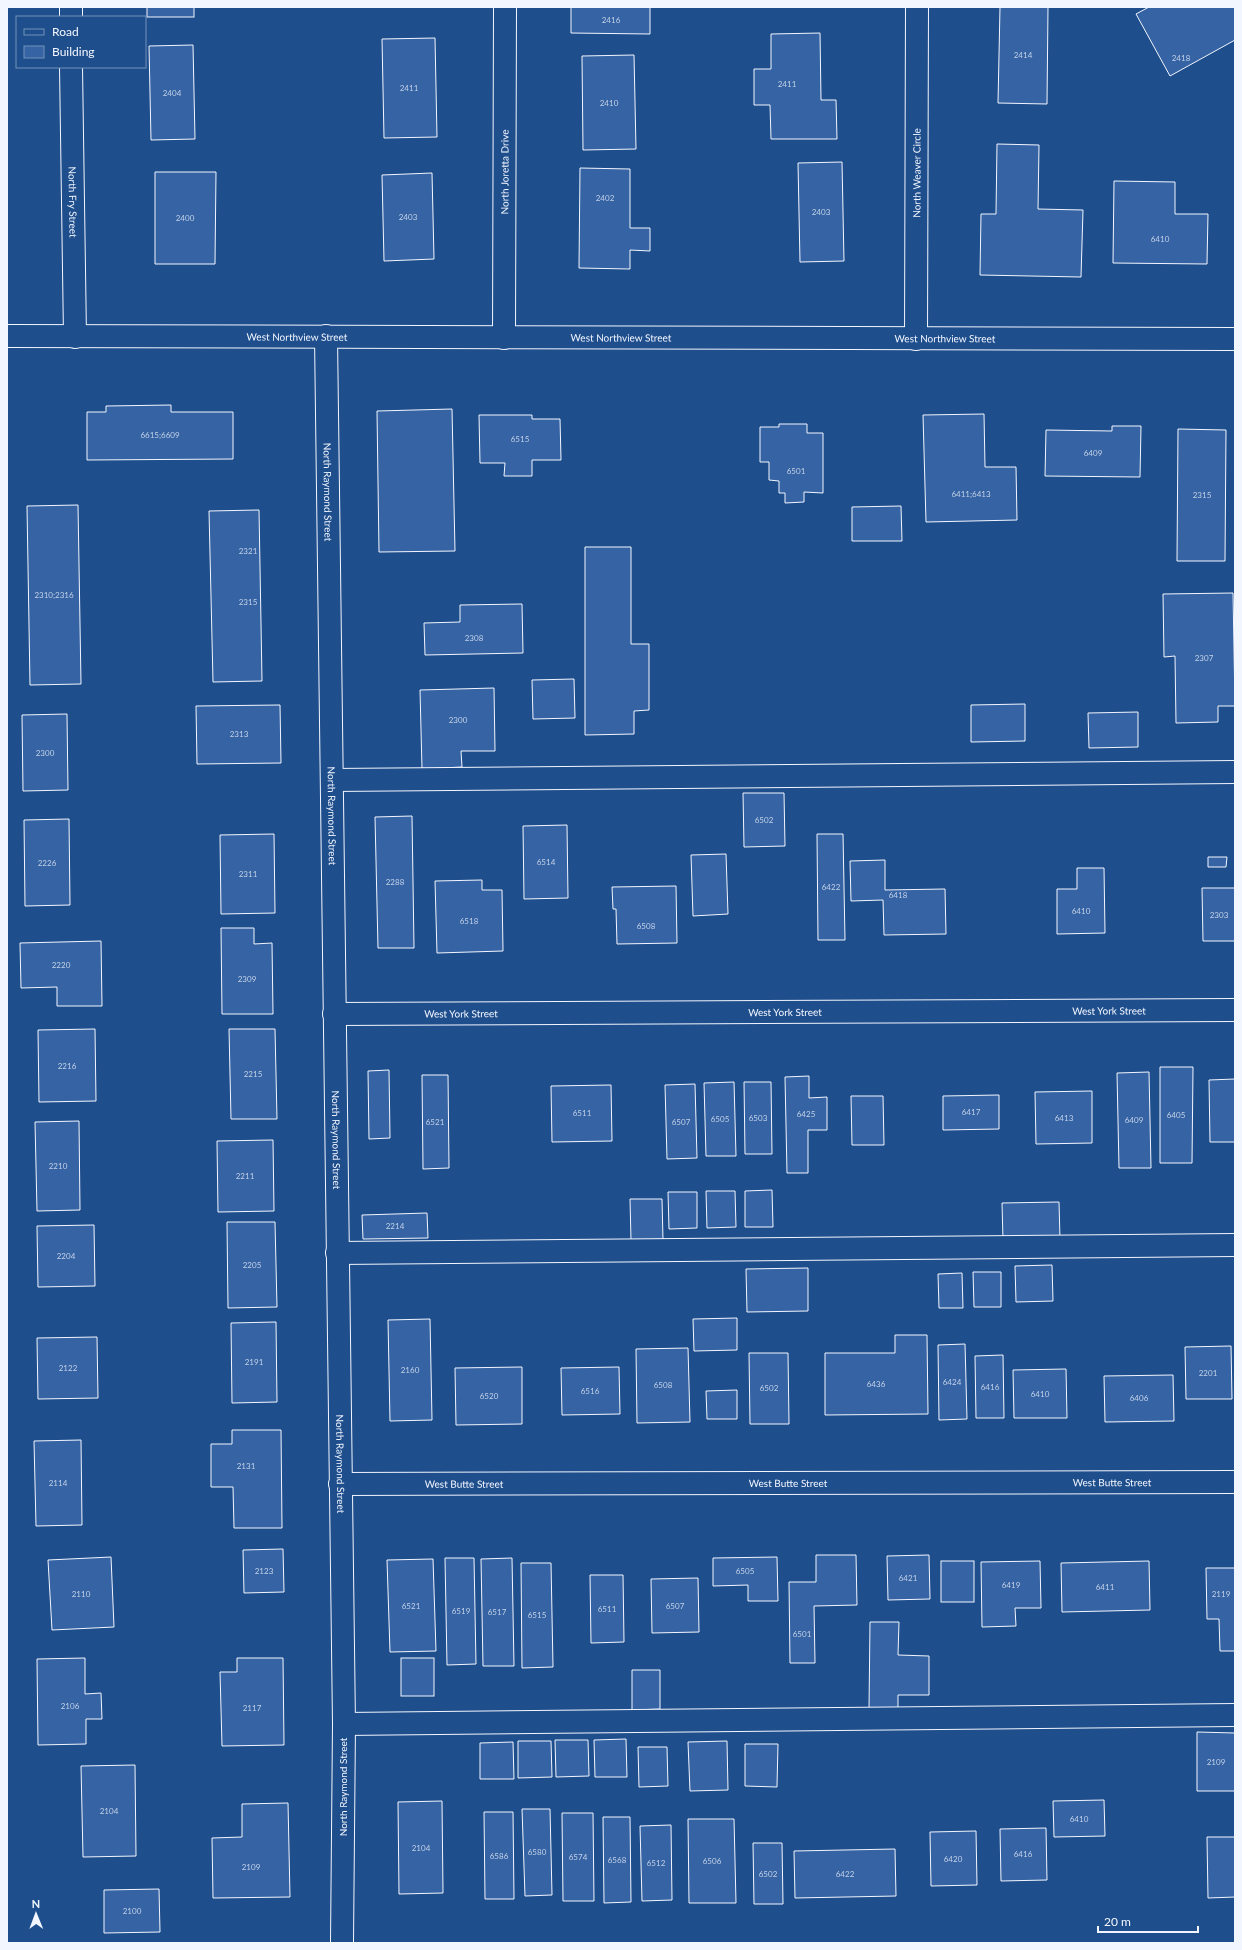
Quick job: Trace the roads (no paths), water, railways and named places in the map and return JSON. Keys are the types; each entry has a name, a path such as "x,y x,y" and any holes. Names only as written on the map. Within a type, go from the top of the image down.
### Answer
{"street":[{"name":"North Joretta Drive","path":"504,338 505,7"},
{"name":"North Weaver Circle","path":"916,339 917,7"},
{"name":"North Fry Street","path":"72,68 75,337"},
{"name":"West Northview Street","path":"7,336 1235,339"},
{"name":"North Raymond Street","path":"326,336 344,1724 342,1943"},
{"path":"332,780 1235,772"},
{"name":"West York Street","path":"334,1014 1235,1010"},
{"path":"337,1253 1235,1245"},
{"name":"West Butte Street","path":"340,1484 1235,1482"},
{"path":"344,1724 1235,1715"}]}
